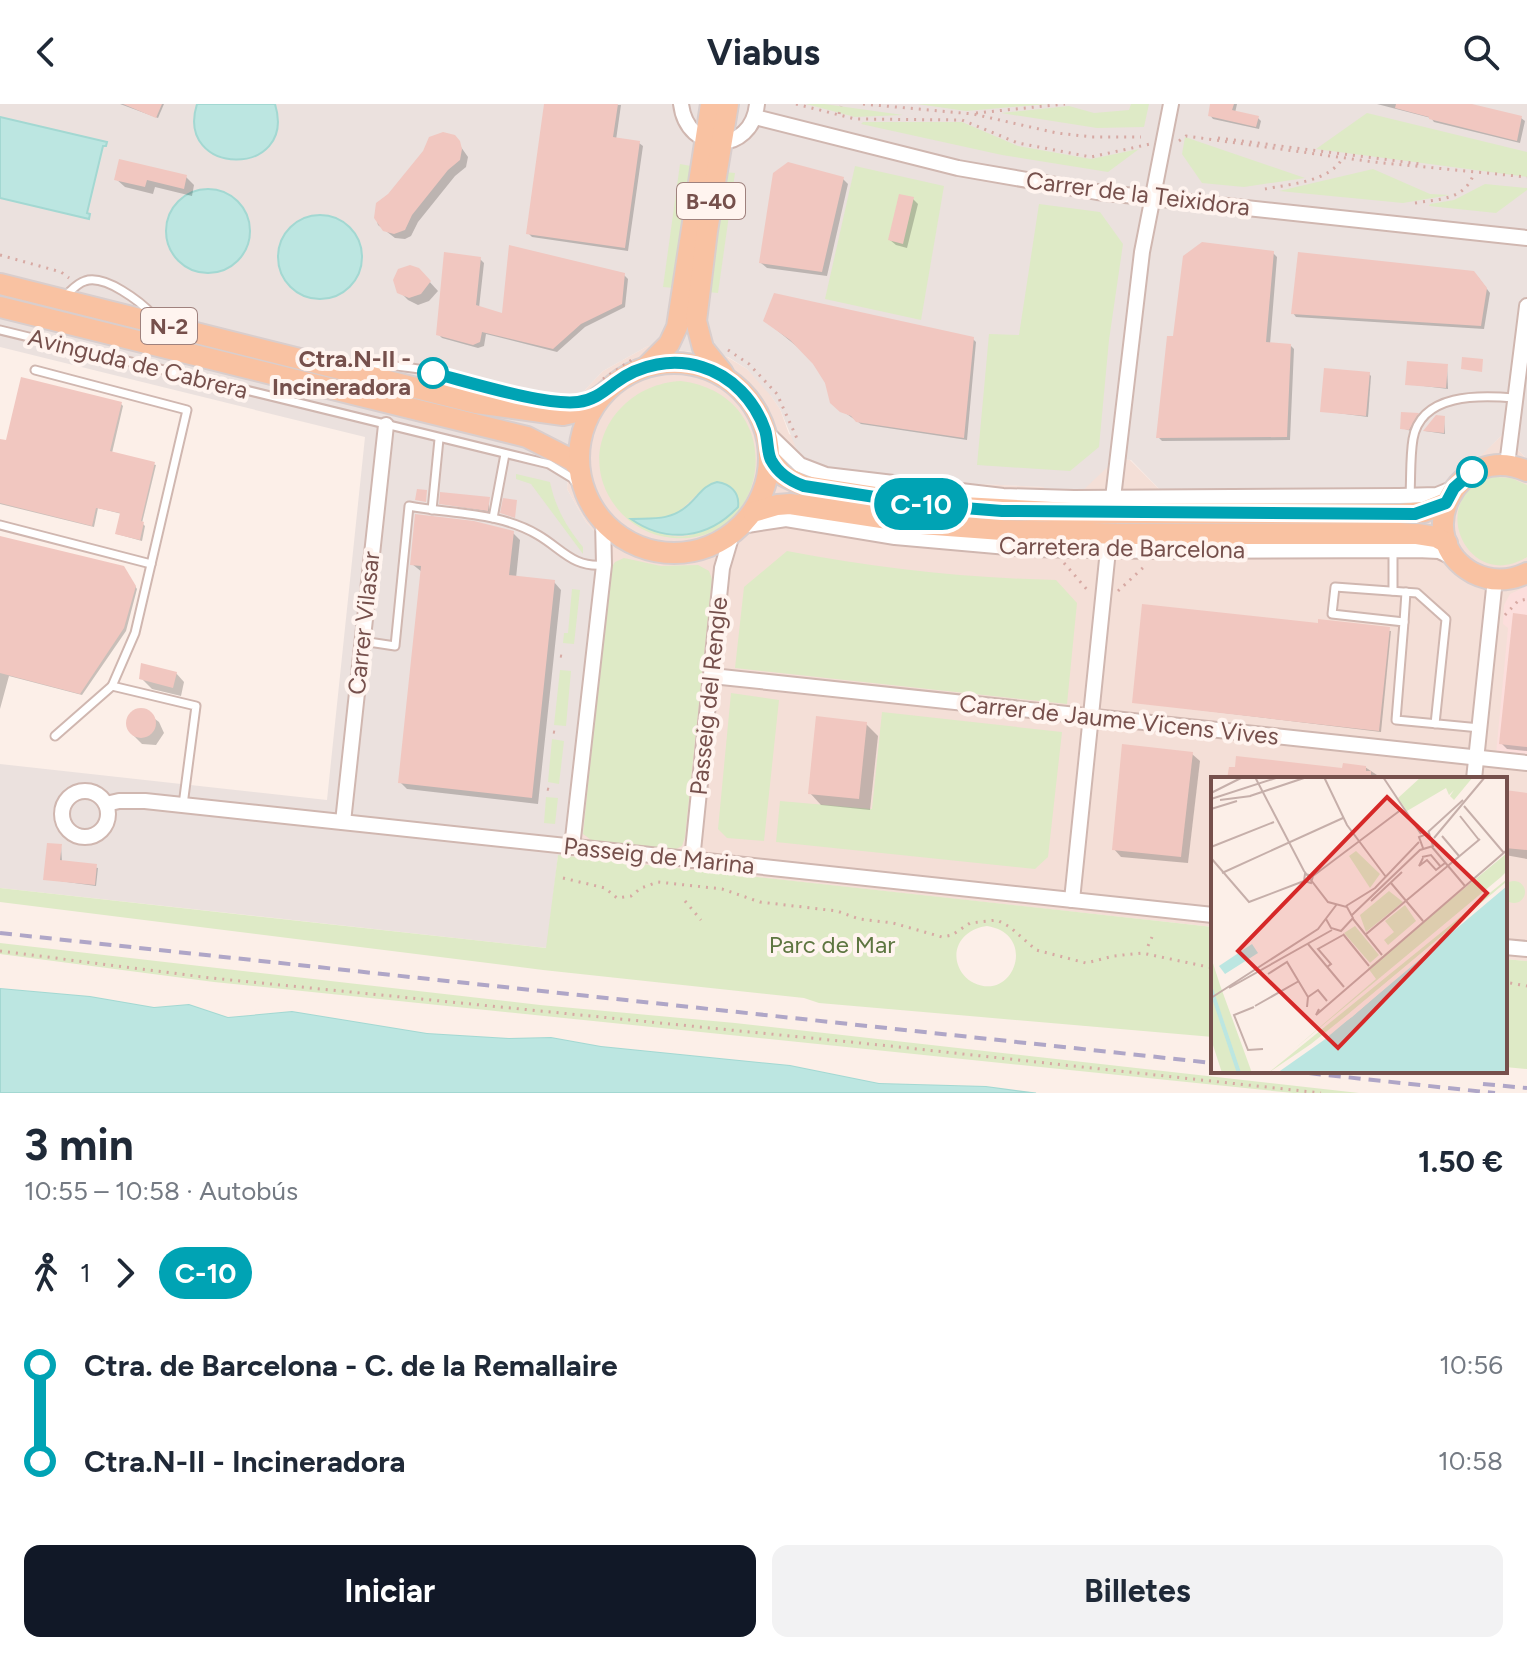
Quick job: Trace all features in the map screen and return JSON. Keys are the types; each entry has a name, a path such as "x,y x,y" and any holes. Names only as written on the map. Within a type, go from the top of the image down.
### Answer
{"main road":[{"name":"B-40","path":"711,104 712,141 696,321 703,348 731,382"},
{"name":"B-40","path":"647,366 669,344 677,327 712,141 728,104"},
{"name":"N-2","path":"0,284 476,403 544,414 563,415 580,411 631,373 647,366 677,363 706,368 731,382 746,396 766,432 769,458 767,480 742,524"},
{"name":"N-2","path":"0,307 527,437 572,460 579,468"},
{"name":"N-2","path":"603,394 586,421 581,436 579,468 589,500 603,521 627,541 656,552 704,549 777,505 790,504 921,524 1002,530 1121,534 1417,534 1436,537 1452,551"},
{"path":"769,458 784,476 804,486 926,505 1002,511 1399,514 1424,512 1450,496 1462,479 1483,467 1507,465 1527,471"},
{"path":"1450,496 1443,530 1452,551 1470,571 1495,579 1527,573"}],"street":[{"path":"681,104 688,126 712,141 730,141 745,132 756,111"},
{"path":"1113,498 1130,347 1152,199 1171,104"},
{"name":"Carrer de la Teixidora","path":"756,111 884,152 958,168 1152,199 1527,238"},
{"path":"1507,465 1527,306"},
{"name":"Carrer Vilasar","path":"343,822 386,425"},
{"name":"Carretera de Barcelona","path":"766,432 800,465 826,475 1003,496 1450,496"},
{"name":"Carretera de Barcelona","path":"742,524 786,519 938,541 1029,549 1452,551"},
{"path":"572,847 604,565 603,521"},
{"name":"Passeig del Rengle","path":"692,860 722,568 742,524"},
{"path":"1072,900 1108,550"},
{"path":"1474,777 1495,579"},
{"name":"Carrer de Jaume Vicens Vives","path":"712,676 1527,763"},
{"name":"Passeig de Marina","path":"106,804 131,800 183,805 1211,915"},
{"path":"1507,947 1527,949"}],"lane":[{"path":"62,299 78,285 93,280 127,291 160,324"},
{"name":"Avinguda de Cabrera","path":"0,330 549,464 564,472 589,500"},
{"path":"35,370 187,410 135,633 112,686 55,736"},
{"path":"1410,495 1413,436 1428,414 1444,403 1466,396 1514,398"},
{"path":"432,510 439,439"},
{"path":"493,518 505,454"},
{"path":"362,641 395,646 409,506 493,518 537,534 588,567 604,565"},
{"path":"0,525 151,564"},
{"path":"1393,550 1393,591"},
{"path":"1404,622 1332,614 1335,587 1417,593 1446,619 1435,724"},
{"path":"1406,592 1396,720 1480,728"},
{"path":"112,686 196,706 183,805"}],"path":[{"path":"863,104 973,114 1057,133 1141,137"},
{"path":"973,114 1065,104"},
{"path":"839,114 841,106"},
{"path":"1186,134 1527,179"},
{"path":"1265,189 1312,179 1341,163 1344,154"},
{"path":"1415,203 1464,192 1474,172"},
{"path":"0,255 61,272 78,285"},
{"path":"723,347 749,364 777,394 801,447"},
{"path":"1064,563 1090,591 1089,604 1117,607 1118,590 1148,564"},
{"path":"1491,613 1506,615 1518,601 1527,599"},
{"path":"560,656 566,657"},
{"path":"553,732 559,733"},
{"path":"547,789 554,791"},
{"path":"563,878 605,888 617,898 631,896 641,888 658,882 722,889 760,902 837,911 859,919 893,923 942,937 952,935 970,923 997,920 1036,950 1086,963 1142,953 1211,968"},
{"path":"685,901 701,920"},
{"path":"1148,946 1152,937"},
{"path":"0,951 211,978 1321,1093"},
{"path":"1507,987 1510,983 1527,986"}],"shaded area":[{"path":"0,104 1527,104 1527,459 1518,450 1517,437 1502,435 1445,491 1185,490 1167,497 1131,460 1116,459 1078,495 1044,494 1044,487 953,483 859,470 858,476 815,467 805,458 796,448 780,409 771,396 747,369 728,357 648,346 603,371 584,391 571,437 567,489 586,522 607,545 571,857 558,856 547,948 0,888 0,764 327,800 365,437 0,347"},
{"path":"648,346 727,357 747,369 763,384 780,409 789,434 858,475 859,469 953,483 1044,487 1044,493 1116,459 1130,460 1167,497 1185,490 1463,472 1502,435 1517,437 1518,450 1527,459 1527,961 1507,959 1507,777 1211,777 1211,927 571,857 607,545 586,522 567,489 571,437 584,391 603,371"},
{"path":"1527,586 1527,756 1496,754 1508,628 1503,624 1504,605 1510,594"}],"green space":[{"path":"806,104 824,104 903,115 855,117"},
{"path":"917,104 1048,104 966,111"},
{"path":"1131,104 1149,104 1144,127 1097,128 1001,113 1069,106 1094,113 1129,110"},
{"path":"1367,113 1527,152 1527,177 1316,149"},
{"path":"962,122 1018,146 1091,159 1139,149 1108,172 1002,155 861,124"},
{"path":"1185,137 1305,178 1244,187 1202,183 1182,154"},
{"path":"680,164 691,166 674,288 663,287"},
{"path":"855,166 944,186 921,320 825,299"},
{"path":"1373,169 1430,194 1450,195 1403,203 1279,191"},
{"path":"724,172 735,173 718,293 708,292"},
{"path":"1485,184 1527,190 1496,213 1429,206 1454,200"},
{"path":"1039,204 1100,212 1123,244 1109,340 1099,447 1070,471 977,465 989,334 1019,335"},
{"path":"681,381 716,392 740,413 753,439 755,468 748,496 731,519 706,534 673,538 649,532 634,524 616,507 604,486 599,465 601,444 609,424 621,408 638,394 658,385","holes":["717,482 732,488 739,501 715,522 692,535 667,535 638,518 653,520 675,514"]},
{"path":"516,474 550,482 558,509 583,547 583,554 531,484 516,479"},
{"path":"1495,477 1511,478 1527,485 1527,557 1505,565 1486,563 1471,553 1461,537 1457,519 1461,502 1473,487"},
{"path":"787,551 921,571 1056,580 1077,603 1067,704 735,668 744,587"},
{"path":"624,558 661,566 698,565 709,571 712,579 685,837 682,846 674,850 594,842 583,834 610,570 615,562"},
{"path":"572,589 580,590 574,644 563,643 564,633 568,633"},
{"path":"560,670 571,671 566,726 554,725"},
{"path":"731,693 779,700 764,841 727,838 718,829"},
{"path":"882,712 1062,732 1048,857 1035,869 776,842 780,801 872,809"},
{"path":"552,739 564,741 559,784 548,782"},
{"path":"546,797 558,798 555,824 544,823"},
{"name":"Parc de Mar","path":"558,855 1211,927 1211,1037 819,1003 804,998 543,970 0,902 0,888 546,948","holes":["987,926 1003,932 1012,941 1016,953 1015,965 1000,983 988,986 974,983 964,976 958,965 957,950 963,938 973,930"]},
{"path":"1518,882 1524,888 1522,900 1514,903 1507,900 1507,884"},
{"path":"0,943 1359,1093 1293,1093 214,982 0,954"},
{"path":"1507,959 1527,961 1527,1069 1507,1067"}],"water":[{"path":"197,104 275,104 277,129 269,146 254,156 236,160 218,156 203,145 195,128"},
{"path":"0,117 107,142 103,146 87,213 90,214 89,219 0,198"},
{"path":"208,189 224,192 238,201 247,215 250,231 247,247 238,261 224,270 208,273 192,270 178,261 169,247 166,231 169,215 178,201 192,192"},
{"path":"320,215 336,218 350,227 359,241 362,257 359,273 350,287 336,296 320,299 304,296 290,287 281,273 278,257 281,241 290,227 304,218"},
{"path":"717,482 733,490 738,507 714,526 673,535 645,527 631,519 660,518 681,511 708,486"},
{"path":"0,988 90,996 154,1007 189,1004 228,1017 292,1011 427,1033 551,1037 601,1046 790,1065 879,1083 986,1086 1036,1093 0,1093"}],"pier":[{"path":"0,984 90,992 154,1002 189,1000 229,1012 292,1007 428,1029 551,1033 601,1042 790,1061 879,1079 986,1082 1037,1089 1040,1093 986,1086 879,1083 790,1065 601,1046 551,1037 427,1033 292,1011 228,1017 189,1004 154,1007 90,996 0,988"}],"building":[{"path":"123,104 162,104 156,118"},
{"path":"544,104 618,104 613,137 640,141 625,248 526,234"},
{"path":"1210,104 1234,104 1232,110 1259,116 1256,127 1208,116"},
{"path":"1396,104 1472,104 1522,116 1517,141 1429,119 1395,108"},
{"path":"443,132 455,135 460,141 460,160 448,170 412,215 405,230 394,234 383,231 374,218 376,203 388,194 423,151 429,137"},
{"path":"119,159 187,175 184,189 147,180 145,187 114,180"},
{"path":"788,162 844,177 822,272 759,263 773,173"},
{"path":"899,194 914,197 903,244 888,240"},
{"path":"1202,242 1274,251 1266,342 1291,344 1287,437 1156,438 1167,336 1173,336 1183,256"},
{"path":"509,245 625,273 622,304 581,324 553,349 482,332 480,342 473,345 436,335 444,252 481,257 476,305 502,313"},
{"path":"1298,252 1474,271 1487,288 1481,326 1291,314"},
{"path":"410,265 419,268 431,281 421,294 409,298 397,293 393,280 398,269"},
{"path":"774,293 974,337 964,438 856,422 851,416 840,412 830,403 825,383 813,364 790,340 763,321"},
{"path":"1462,357 1483,359 1482,372 1461,369"},
{"path":"1407,361 1448,364 1446,388 1405,385"},
{"path":"1324,368 1370,372 1366,416 1320,412"},
{"path":"21,377 122,402 110,451 155,462 141,521 144,522 140,540 115,534 120,513 96,508 92,526 0,503 0,439 6,440"},
{"path":"1401,412 1419,413 1409,430 1400,429"},
{"path":"1436,415 1445,416 1444,433 1423,431"},
{"path":"417,489 427,490 426,502 415,500"},
{"path":"440,492 490,497 488,511 439,504"},
{"path":"503,498 517,500 515,518 500,513"},
{"path":"415,514 474,521 514,531 509,575 555,580 532,798 398,783 421,566 410,565"},
{"path":"0,536 124,566 136,586 124,628 80,694 0,673"},
{"path":"1142,604 1318,623 1318,619 1390,627 1379,731 1132,703"},
{"path":"1513,613 1527,615 1527,747 1499,744"},
{"path":"141,663 177,672 173,688 139,679"},
{"path":"141,708 152,712 156,723 152,734 141,738 130,734 126,723 130,712"},
{"path":"816,716 867,722 859,799 808,794"},
{"path":"1122,744 1193,752 1181,857 1112,850"},
{"path":"1236,756 1342,768 1343,763 1366,766 1366,771 1371,771 1371,777 1227,777 1229,767 1235,767"},
{"path":"1507,790 1527,793 1527,850 1507,848"},
{"path":"47,843 62,844 60,860 97,864 95,885 43,880"}],"railway":[{"path":"0,933 1211,1063"},
{"path":"1308,1073 1495,1093"},
{"path":"1483,1084 1527,1088"}],"bus line":[{"name":"C-10","path":"433,373 537,398 577,402 603,394 616,382 647,366 677,363 706,368 731,382 746,396 766,432 769,458 789,480 804,486 926,505 1071,513 1415,514 1446,503 1454,488 1472,472"}],"place":[{"name":"Ctra.N-II - Incineradora","path":"433,373"}]}
